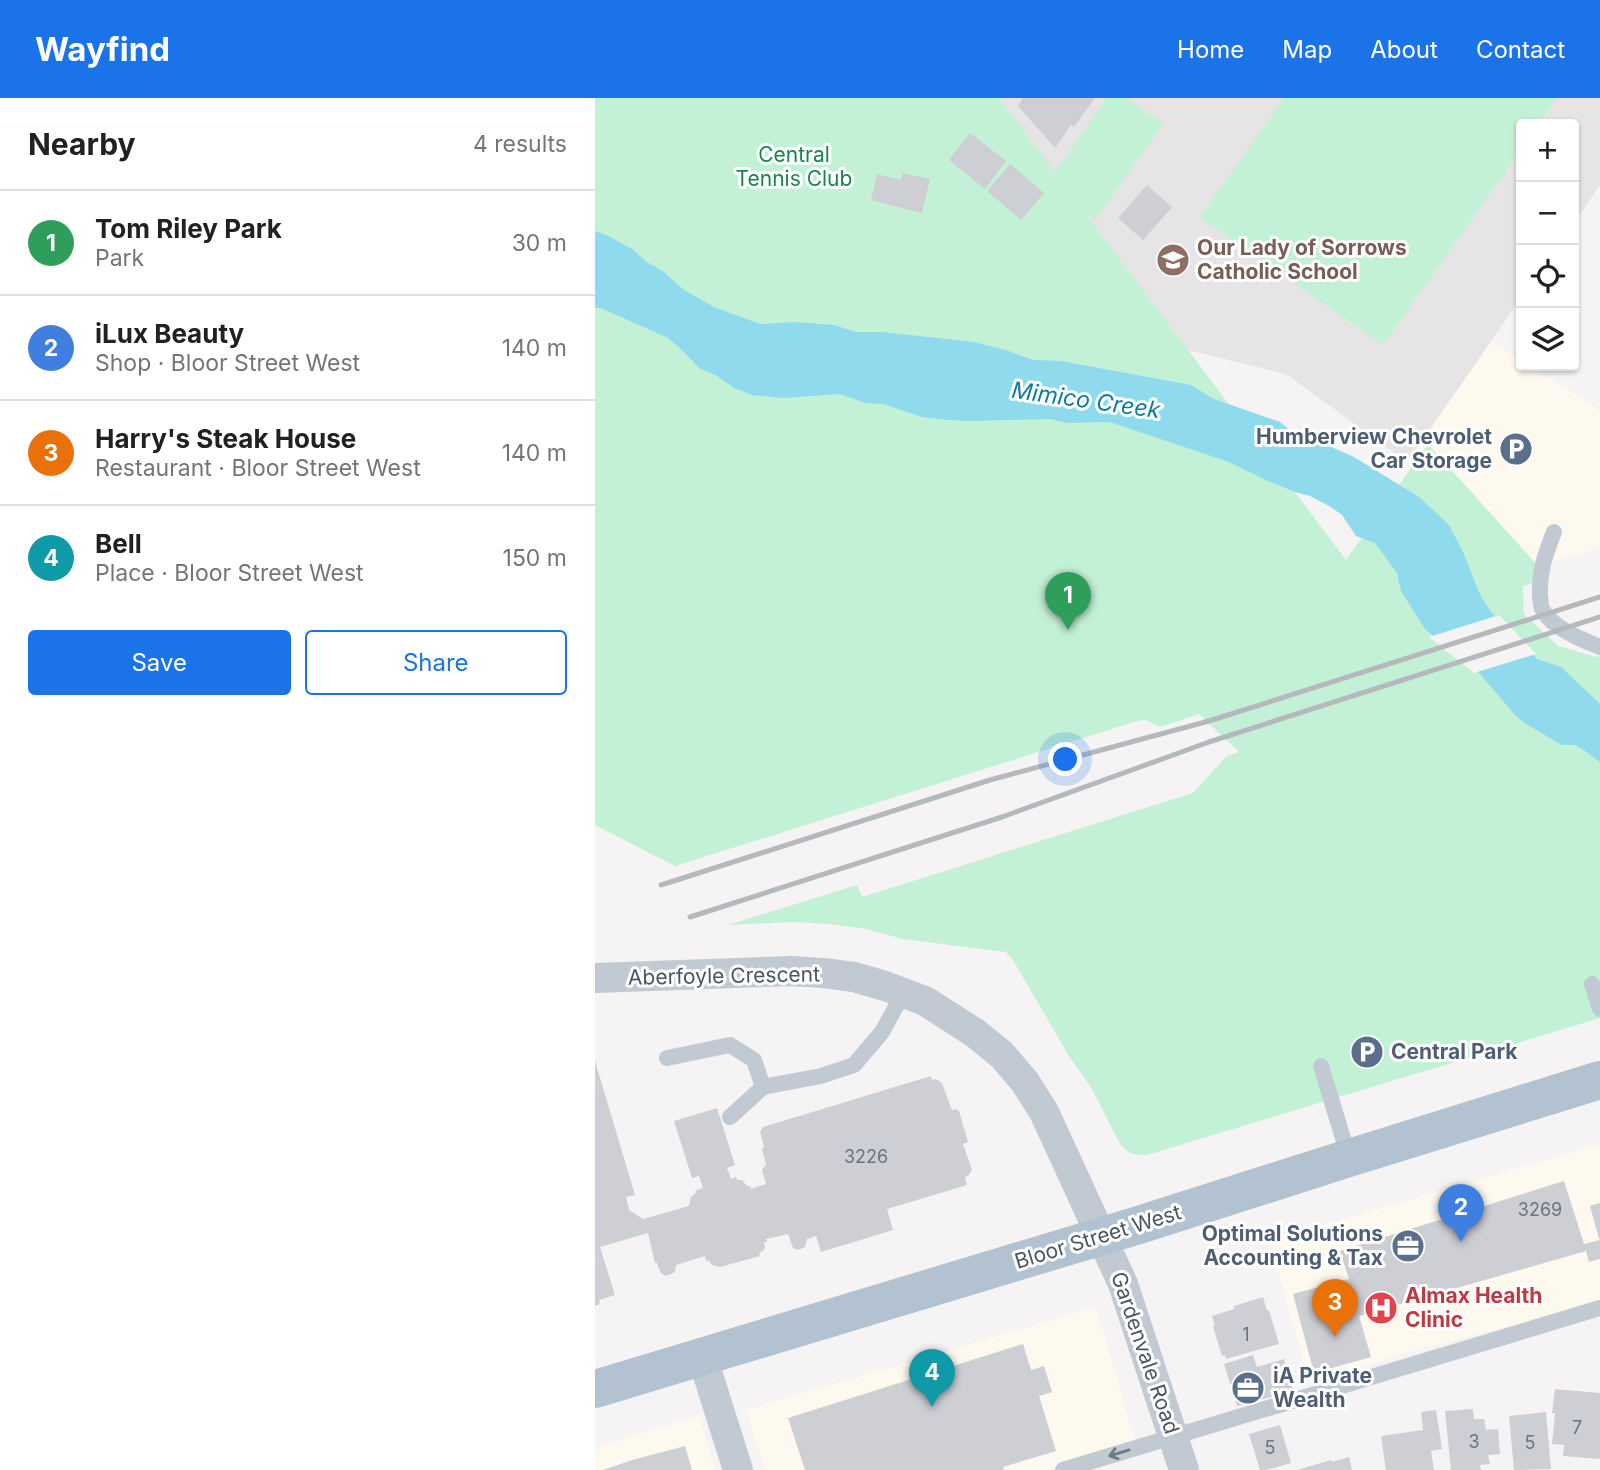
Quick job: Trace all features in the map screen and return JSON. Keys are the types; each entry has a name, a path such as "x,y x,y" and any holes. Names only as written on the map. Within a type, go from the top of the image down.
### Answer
{"main road":[{"name":"Bloor Street West","path":"595,1389 1102,1236 1600,1080"}],"street":[{"name":"Aberfoyle Crescent","path":"595,978 791,971 823,973 854,977 925,1001 975,1032 1002,1055 1025,1082 1044,1112 1102,1236"},
{"name":"Gardenvale Road","path":"1102,1236 1123,1284 1184,1470"},
{"path":"702,1356 738,1470"}],"lane":[{"path":"1554,532 1542,564 1541,607 1544,614 1563,629 1600,647"},
{"path":"1592,984 1600,1009"},
{"path":"730,1117 763,1087 821,1076 854,1065 882,1032 904,992"},
{"path":"667,1058 730,1045 754,1060 763,1087"},
{"path":"1321,1066 1349,1158"},
{"path":"1063,1470 1600,1308"}],"shaded area":[{"name":"Our Lady of Sorrows Catholic School","path":"595,98 1600,98 1600,185 1579,216 1579,119 1516,119 1516,305 1407,462 1286,374 631,213"},
{"name":"Humberview Chevrolet Car Storage","path":"1491,342 1516,358 1516,371 1537,371 1600,410 1600,548 1521,570 1501,530 1407,462"},
{"path":"1600,1144 1600,1304 1408,1352 1310,1385 1269,1241"},
{"path":"1096,1307 1135,1440 1046,1470 765,1470 746,1410"},
{"path":"699,1415 715,1470 595,1470 595,1449"}],"green space":[{"name":"Central Tennis Club","path":"595,98 999,98 1055,172 1107,98 1127,98 1163,124 1096,219 1085,213 1346,560 1428,444 1549,578 1523,586 1524,614 1558,646 1600,656 1600,1018 1147,1155 1138,1155 1129,1152 1120,1144 1092,1089 1006,952 903,939 866,929 830,924 794,922 728,925 857,885 862,897 1193,793 1227,756 1239,752 1199,714 1160,727 1144,719 675,866 595,825"},
{"path":"1284,98 1557,98 1542,119 1516,119 1516,156 1383,345 1200,217"}],"water":[{"name":"Mimico Creek","path":"595,231 632,249 684,290 714,307 760,324 795,322 834,325 856,332 882,332 974,342 1033,360 1061,361 1191,385 1214,399 1280,422 1298,437 1354,457 1419,497 1449,525 1481,597 1491,612 1537,659 1561,667 1600,704 1600,762 1575,745 1562,745 1515,715 1480,674 1425,629 1401,591 1397,573 1375,543 1356,536 1342,515 1331,507 1229,462 1110,422 1067,423 1050,419 948,420 922,417 883,404 866,403 839,394 784,398 752,395 699,368 668,338 601,308 595,308"}],"pier":[{"path":"1499,615 1536,654 1474,673 1429,637"}],"building":[{"path":"1023,98 1095,98 1055,148 1018,106"},
{"path":"970,133 1006,161 985,189 949,160"},
{"path":"1010,164 1044,193 1021,220 987,191"},
{"path":"903,173 930,179 922,213 871,200 877,174 901,180"},
{"path":"1147,185 1172,207 1143,240 1118,218"},
{"path":"595,1061 635,1195 626,1197 629,1210 643,1219 689,1206 695,1191 703,1188 699,1176 692,1178 674,1121 717,1108 735,1165 727,1168 731,1179 736,1177 737,1180 742,1180 751,1189 766,1184 762,1170 766,1164 760,1132 763,1127 931,1076 932,1080 936,1079 942,1083 952,1110 959,1111 968,1142 963,1144 972,1170 965,1177 967,1185 887,1209 893,1230 821,1252 816,1236 807,1239 805,1247 798,1250 793,1248 788,1234 766,1239 760,1256 720,1267 706,1261 705,1256 676,1265 675,1272 666,1276 655,1263 648,1233 600,1247 615,1295 599,1300 600,1304 595,1306"},
{"path":"1564,1181 1584,1244 1600,1240 1600,1259 1589,1262 1586,1251 1359,1316 1371,1357 1314,1373 1293,1294 1349,1279 1340,1251"},
{"path":"1600,1203 1600,1239 1599,1239 1590,1206"},
{"path":"1263,1297 1279,1344 1226,1359 1225,1355 1222,1356 1212,1316"},
{"path":"1023,1344 1031,1370 1044,1366 1052,1392 1039,1396 1056,1451 1003,1467 1004,1470 805,1470 788,1418"},
{"path":"1253,1355 1257,1367 1284,1359 1293,1391 1237,1406 1224,1364"},
{"path":"1555,1389 1600,1393 1600,1459 1563,1456 1564,1445 1552,1444"},
{"path":"1473,1409 1474,1419 1484,1419 1486,1430 1498,1429 1500,1454 1488,1455 1490,1464 1480,1465 1481,1470 1451,1470 1445,1411"},
{"path":"1436,1410 1442,1449 1431,1451 1434,1470 1386,1470 1381,1436 1423,1430 1421,1412"},
{"path":"1546,1412 1551,1469 1514,1470 1509,1416"},
{"path":"1280,1425 1291,1463 1260,1470 1249,1434"},
{"path":"685,1446 692,1470 603,1470 632,1460"},
{"path":"1349,1457 1352,1470 1297,1470 1331,1460 1332,1462"}],"railway":[{"path":"661,885 990,780 1209,721 1600,597"},
{"path":"690,917 1002,817 1209,742 1600,617"}],"place":[{"name":"Our Lady of Sorrows Catholic School","path":"1173,260"},
{"name":"Humberview Chevrolet Car Storage","path":"1516,449"},
{"name":"Tom Riley Park","path":"1068,630"},
{"name":"Central Park","path":"1367,1052"},
{"name":"iLux Beauty","path":"1461,1242"},
{"name":"Optimal Solutions Accounting & Tax","path":"1408,1246"},
{"name":"Almax Health Clinic","path":"1381,1308"},
{"name":"Harry's Steak House","path":"1335,1337"},
{"name":"iA Private Wealth","path":"1248,1388"},
{"name":"Bell","path":"932,1407"}]}
